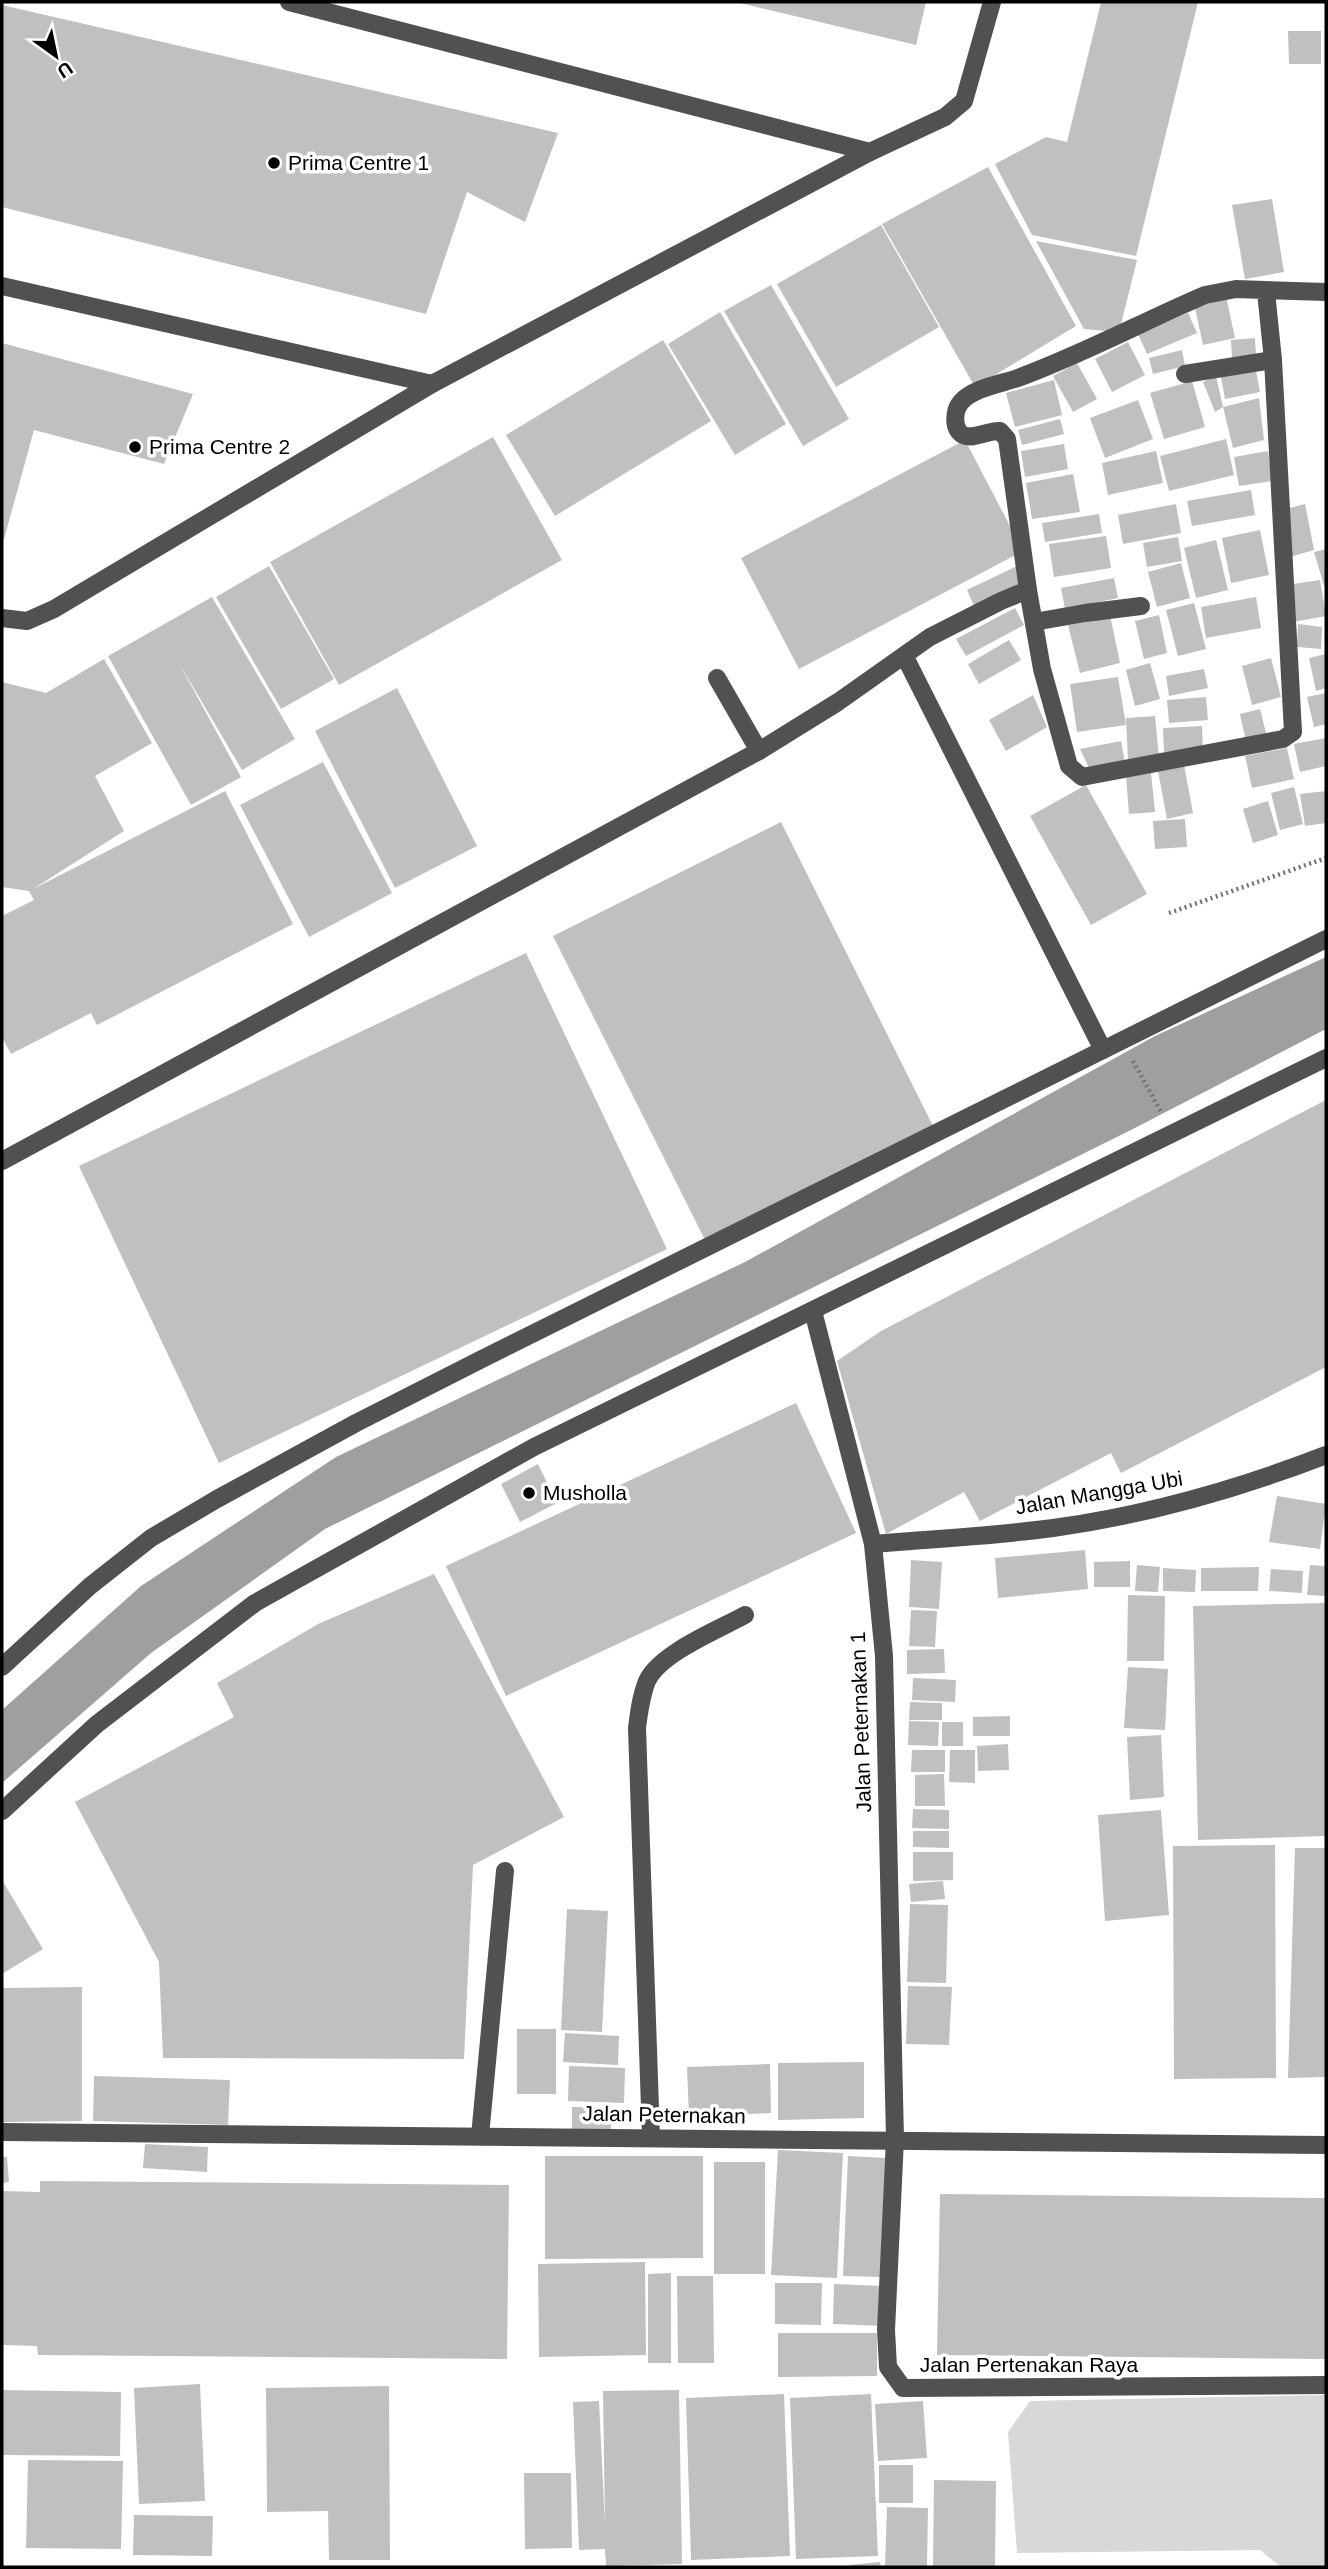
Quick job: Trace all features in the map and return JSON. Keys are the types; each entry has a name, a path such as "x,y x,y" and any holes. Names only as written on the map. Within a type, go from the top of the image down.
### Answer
{"street":[{"path":"289,2 870,152"},
{"path":"2,618 27,621 54,609 432,384 870,152 944,117 964,101 992,2"},
{"path":"2,286 432,384"},
{"path":"1266,292 1273,360 1293,732 1289,737 1082,777 1069,766 1061,743 1034,622 1007,439 1000,431 964,435 957,429 955,422 961,401 971,394 1029,374 1205,295 1236,289 1326,292"},
{"path":"1185,374 1273,360"},
{"path":"2,1161 759,751 905,657 930,637 1028,590"},
{"path":"1034,622 1085,612 1141,607"},
{"path":"905,657 1103,1050"},
{"path":"717,678 759,751"},
{"path":"2,1667 90,1586 152,1538 217,1499 449,1376 1326,939"},
{"path":"2,1811 97,1724 256,1603 534,1447 1326,1058"},
{"name":"Jalan Peternakan 1","path":"813,1311 873,1544 884,1656 895,2140"},
{"name":"Jalan Mangga Ubi","path":"873,1544 1054,1528 1180,1504 1259,1481 1326,1455"},
{"path":"652,2137 637,1728 639,1706 648,1678 667,1658 745,1615"},
{"path":"480,2136 505,1871"},
{"name":"Jalan Peternakan","path":"2,2132 1326,2145"},
{"name":"Jalan Pertenakan Raya","path":"895,2140 886,2330 888,2367 903,2388 1326,2385"}],"path":[{"path":"1169,913 1326,858"},
{"path":"1138,1070 1163,1116"}],"shaded area":[{"path":"1326,957 1326,1029 1131,1130 325,1529 151,1653 2,1783 2,1710 141,1586 336,1457 745,1262 1155,1036"},
{"path":"1326,2395 1326,2567 1281,2567 1260,2550 1017,2553 1008,2432 1030,2401"}],"building":[{"path":"736,2 926,2 916,45"},
{"path":"1101,2 1198,2 1136,256 1032,235 995,164 1046,137 1067,142"},
{"name":"Prima Centre 1","path":"2,5 558,133 525,222 467,192 426,314 2,207"},
{"path":"1288,31 1321,31 1321,64 1289,64"},
{"path":"988,167 1076,326 975,387 882,224"},
{"path":"1272,199 1284,272 1245,279 1232,205"},
{"path":"881,225 939,327 836,387 777,284"},
{"path":"1036,241 1137,260 1119,332 1084,329"},
{"path":"771,285 849,419 803,446 724,311"},
{"path":"1226,296 1235,338 1203,345 1194,303"},
{"path":"720,312 786,424 735,455 668,344"},
{"path":"1188,313 1197,333 1147,354 1138,334"},
{"path":"1255,338 1256,356 1232,358 1231,340"},
{"path":"663,340 711,421 555,516 506,435"},
{"path":"1128,342 1145,375 1112,392 1095,359"},
{"name":"Prima Centre 2","path":"2,343 193,394 164,464 34,430 2,539"},
{"path":"1182,350 1185,366 1153,374 1149,358"},
{"path":"1077,363 1097,399 1073,412 1053,376"},
{"path":"1256,371 1260,392 1225,399 1221,377"},
{"path":"1216,376 1223,407 1215,412 1203,382"},
{"path":"1054,380 1062,415 1015,427 1006,393"},
{"path":"1192,381 1205,427 1164,439 1150,393"},
{"path":"1259,398 1264,440 1233,448 1223,407"},
{"path":"1138,400 1153,439 1105,458 1090,418"},
{"path":"1060,419 1064,434 1022,445 1018,430"},
{"path":"493,437 562,560 339,685 270,562"},
{"path":"1226,439 1234,475 1169,491 1160,456"},
{"path":"965,440 1023,551 799,669 741,558"},
{"path":"1064,444 1068,469 1025,477 1021,451"},
{"path":"1156,451 1163,483 1108,495 1102,463"},
{"path":"1268,451 1272,481 1239,486 1234,457"},
{"path":"1073,474 1080,512 1032,519 1026,483"},
{"path":"1251,490 1255,515 1192,526 1187,501"},
{"path":"1176,504 1181,533 1123,544 1118,515"},
{"path":"1305,504 1314,550 1290,557 1282,510"},
{"path":"1099,514 1102,533 1045,542 1042,523"},
{"path":"1260,530 1269,575 1231,583 1222,538"},
{"path":"1106,536 1111,568 1054,577 1049,544"},
{"path":"1178,537 1182,561 1147,567 1143,543"},
{"path":"1216,540 1228,590 1196,598 1184,548"},
{"path":"1326,549 1326,585 1324,586 1314,552"},
{"path":"1181,563 1190,598 1157,607 1148,572"},
{"path":"269,566 334,679 281,709 216,597"},
{"path":"1017,566 1025,584 975,608 967,590"},
{"path":"1114,578 1118,598 1065,609 1061,588"},
{"path":"1320,580 1326,616 1293,622 1287,585"},
{"path":"212,597 295,739 242,770 179,663 241,777 191,805 108,656"},
{"path":"1256,597 1261,628 1206,638 1201,607"},
{"path":"1194,603 1206,649 1178,656 1166,610"},
{"path":"1015,608 1024,625 966,656 956,639"},
{"path":"1110,615 1120,663 1080,673 1068,625"},
{"path":"1159,615 1167,653 1144,659 1135,621"},
{"path":"1298,624 1322,627 1321,649 1297,647"},
{"path":"1009,640 1021,660 979,684 968,664"},
{"path":"1326,654 1326,688 1316,691 1309,658"},
{"path":"1271,658 1281,697 1252,705 1242,666"},
{"path":"104,659 152,743 95,776 124,831 33,889 225,791 293,924 97,1025 91,1013 11,1054 2,1037 2,916 34,900 29,891 2,887 2,682 46,693"},
{"path":"1150,663 1160,699 1135,706 1126,670"},
{"path":"1204,669 1208,688 1169,696 1166,676"},
{"path":"1118,677 1126,725 1077,732 1070,684"},
{"path":"397,688 477,846 395,888 315,731"},
{"path":"1326,693 1326,724 1314,727 1307,697"},
{"path":"1033,695 1047,727 1006,751 989,720"},
{"path":"1206,697 1208,720 1169,723 1167,700"},
{"path":"1260,709 1267,737 1246,741 1240,714"},
{"path":"1155,716 1159,758 1128,761 1126,718"},
{"path":"1202,726 1203,750 1164,752 1163,728"},
{"path":"1326,738 1326,766 1300,772 1294,744"},
{"path":"1121,741 1126,768 1091,772 1080,749"},
{"path":"1287,748 1294,779 1252,788 1245,756"},
{"path":"323,762 392,893 309,937 240,805"},
{"path":"1184,765 1193,813 1167,819 1158,771"},
{"path":"1151,773 1155,812 1129,814 1126,775"},
{"path":"1086,785 1147,894 1091,925 1030,816"},
{"path":"1294,787 1303,824 1280,830 1271,793"},
{"path":"1326,791 1326,823 1305,826 1300,794"},
{"path":"1268,801 1278,835 1253,843 1243,809"},
{"path":"1185,819 1187,847 1155,849 1153,821"},
{"path":"781,822 934,1128 706,1242 553,936"},
{"path":"526,953 667,1249 219,1463 79,1166"},
{"path":"1326,1100 1326,1367 1121,1473 1111,1453 980,1521 964,1492 886,1534 837,1361 881,1331"},
{"path":"796,1403 856,1533 506,1696 446,1566"},
{"name":"Musholla","path":"538,1464 557,1503 520,1522 501,1484"},
{"path":"1277,1496 1326,1504 1320,1549 1269,1542"},
{"path":"1085,1550 1088,1589 998,1598 995,1558"},
{"path":"911,1560 942,1562 939,1609 909,1607"},
{"path":"1130,1561 1130,1587 1094,1587 1094,1562"},
{"path":"1137,1565 1160,1567 1158,1592 1135,1591"},
{"path":"1310,1565 1326,1566 1326,1596 1307,1595"},
{"path":"1259,1567 1258,1591 1201,1591 1201,1568"},
{"path":"1163,1568 1196,1570 1195,1592 1163,1591"},
{"path":"1271,1569 1303,1571 1302,1593 1269,1591"},
{"path":"434,1574 564,1817 473,1865 464,2059 163,2058 159,1962 75,1802 234,1717 217,1683 318,1624"},
{"path":"1128,1595 1165,1596 1164,1661 1127,1661"},
{"path":"1326,1603 1326,1836 1198,1840 1193,1606"},
{"path":"911,1610 937,1611 935,1647 909,1646"},
{"path":"944,1649 945,1673 907,1674 907,1650"},
{"path":"1128,1667 1168,1669 1165,1730 1124,1728"},
{"path":"913,1678 956,1680 955,1702 912,1700"},
{"path":"910,1702 942,1703 942,1720 909,1720"},
{"path":"1010,1716 1010,1736 973,1736 973,1717"},
{"path":"909,1721 939,1722 938,1746 908,1745"},
{"path":"942,1722 963,1722 963,1746 942,1746"},
{"path":"1161,1735 1164,1797 1130,1800 1127,1737"},
{"path":"1008,1744 1009,1770 978,1771 977,1746"},
{"path":"912,1750 945,1750 945,1772 911,1772"},
{"path":"950,1750 975,1750 975,1783 949,1782"},
{"path":"944,1774 945,1806 915,1806 915,1775"},
{"path":"913,1809 949,1810 949,1829 912,1828"},
{"path":"1161,1810 1169,1915 1105,1921 1098,1815"},
{"path":"913,1831 949,1831 949,1848 913,1847"},
{"path":"1275,1845 1276,2078 1174,2079 1173,1846"},
{"path":"1295,1848 1326,1848 1326,2077 1288,2078"},
{"path":"913,1852 953,1852 953,1880 913,1881"},
{"path":"2,1880 43,1949 2,1974"},
{"path":"943,1881 945,1899 911,1902 909,1884"},
{"path":"910,1904 948,1905 946,1983 907,1982"},
{"path":"567,1909 608,1911 602,2032 561,2030"},
{"path":"908,1986 952,1987 949,2045 906,2044"},
{"path":"82,1987 82,2121 2,2122 2,1988"},
{"path":"517,2029 556,2029 556,2094 517,2094"},
{"path":"565,2033 619,2036 618,2065 563,2062"},
{"path":"864,2062 864,2118 778,2120 778,2063"},
{"path":"770,2064 771,2113 689,2117 687,2067"},
{"path":"569,2066 625,2068 624,2103 568,2101"},
{"path":"94,2076 230,2080 228,2125 93,2121"},
{"path":"572,2107 611,2108 611,2131 572,2130"},
{"path":"145,2144 208,2147 207,2172 143,2168"},
{"path":"778,2150 843,2153 837,2278 771,2275"},
{"path":"545,2156 703,2156 703,2258 545,2259"},
{"path":"848,2156 886,2158 881,2277 843,2276"},
{"path":"2,2157 7,2157 9,2182 2,2183"},
{"path":"714,2162 765,2162 765,2274 714,2274"},
{"path":"40,2181 509,2185 507,2359 38,2355 37,2346 2,2345 2,2191 40,2192"},
{"path":"940,2194 1326,2198 1326,2359 937,2355"},
{"path":"645,2262 646,2355 539,2357 538,2264"},
{"path":"671,2273 671,2363 648,2363 648,2274"},
{"path":"677,2276 713,2276 714,2363 678,2363"},
{"path":"775,2283 822,2283 821,2325 775,2324"},
{"path":"834,2284 883,2286 882,2326 833,2324"},
{"path":"778,2333 877,2333 877,2376 778,2377"},
{"path":"200,2384 205,2501 139,2504 134,2388"},
{"path":"389,2386 390,2560 329,2560 328,2511 267,2512 266,2388"},
{"path":"2,2390 121,2392 120,2456 2,2455"},
{"path":"679,2390 682,2564 606,2566 605,2549 579,2550 573,2402 599,2401 605,2525 603,2391"},
{"path":"784,2394 790,2556 691,2560 686,2398"},
{"path":"871,2394 878,2556 796,2559 790,2398"},
{"path":"923,2401 927,2458 878,2461 875,2404"},
{"path":"28,2460 123,2461 121,2549 26,2548"},
{"path":"879,2465 913,2465 913,2503 879,2503"},
{"path":"524,2473 571,2473 572,2548 525,2549"},
{"path":"934,2480 996,2481 995,2567 933,2567"},
{"path":"887,2507 928,2508 927,2567 885,2567"},
{"path":"134,2515 213,2516 212,2556 133,2555"},
{"path":"880,2562 881,2567 849,2565"}],"place":[{"name":"Prima Centre 1","path":"274,163"},
{"name":"Prima Centre 2","path":"135,447"},
{"name":"Musholla","path":"529,1493"}]}
